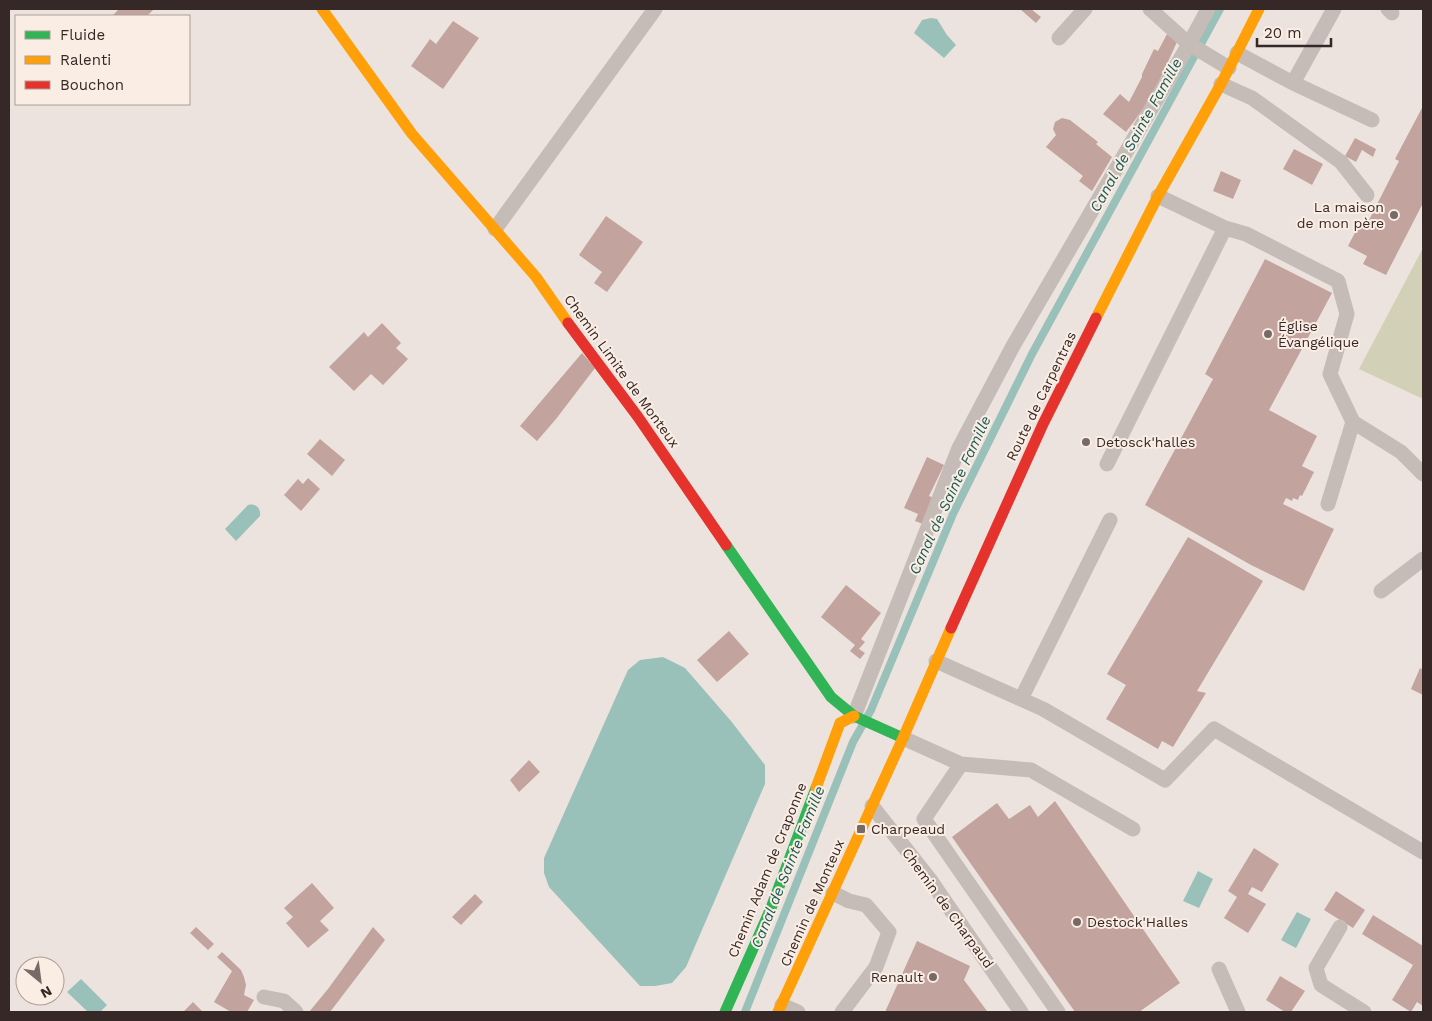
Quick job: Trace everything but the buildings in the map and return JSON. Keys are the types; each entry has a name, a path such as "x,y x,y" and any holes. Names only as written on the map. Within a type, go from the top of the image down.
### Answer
{"street":[{"name":"Chemin Limite de Monteux","path":"322,9 412,134 536,277 582,343 638,417 831,697 854,716 903,738"},
{"name":"Route de Carpentras","path":"872,806 1043,424 1158,196 1221,84 1260,9"},
{"name":"Chemin Adam de Craponne","path":"725,1012 771,908 840,724 854,716"},
{"name":"Chemin de Monteux","path":"780,1008 872,806"}],"lane":[{"path":"495,229 655,9"},
{"path":"1059,38 1085,9"},
{"path":"1150,9 1189,44 1229,68"},
{"path":"854,716 959,448 1014,346 1208,9"},
{"path":"1293,83 1334,9"},
{"path":"1236,53 1293,83 1372,120"},
{"path":"1221,84 1252,98 1341,162 1367,195"},
{"path":"1158,196 1225,228 1246,234 1338,281 1347,314 1330,374 1353,422 1401,452 1423,474"},
{"path":"1108,464 1225,228"},
{"path":"1328,504 1353,422"},
{"path":"1021,699 1110,520"},
{"path":"1381,591 1423,559"},
{"path":"936,661 1043,709 1165,780 1214,729 1423,852"},
{"path":"903,738 961,764 1031,770 1132,829"},
{"path":"961,764 924,819 1058,1012"},
{"name":"Chemin de Charpaud","path":"872,806 931,881 1021,1012"},
{"path":"833,893 850,901 866,905 889,932 876,967 842,1012"},
{"path":"1340,927 1316,968 1321,985 1364,1012"},
{"path":"1220,969 1238,1012"},
{"path":"264,997 284,1001 296,1012"},
{"path":"780,1008 798,1012"}],"green space":[{"path":"1423,248 1423,399 1359,369"}],"water":[{"path":"937,19 956,45 944,58 914,33 922,20"},
{"path":"248,505 257,507 260,511 260,516 236,541 225,529"},
{"path":"663,657 685,668 731,721 765,765 765,784 686,967 672,983 640,986 549,887 544,873 544,858 628,670 640,660"},
{"path":"1198,871 1213,879 1199,908 1183,901"},
{"path":"1297,912 1311,919 1296,948 1281,940"},
{"path":"81,979 107,1005 100,1012 88,1012 67,992"}],"waterway":[{"name":"Canal de Sainte Famille","path":"745,1012 853,742 871,710 953,514 1032,354 1220,9"}],"traffic: fast":[{"path":"726,545 831,697 854,716 903,738"},
{"path":"725,1012 771,908 816,788"}],"traffic: slow":[{"path":"322,9 412,134 536,277 568,323"},
{"path":"1096,318 1158,196 1221,84 1259,9"},
{"path":"778,1012 951,628"},
{"path":"816,788 840,723 854,716"}],"traffic: jam":[{"path":"951,628 1043,424 1096,318"},
{"path":"568,323 638,417 726,545"}],"place":[{"name":"La maison de mon père","path":"1394,215"},
{"name":"Église Évangélique","path":"1268,334"},
{"name":"Detosck'halles","path":"1086,442"},
{"name":"Charpeaud","path":"861,829"},
{"name":"Destock'Halles","path":"1077,922"},
{"name":"Renault","path":"933,977"}]}
